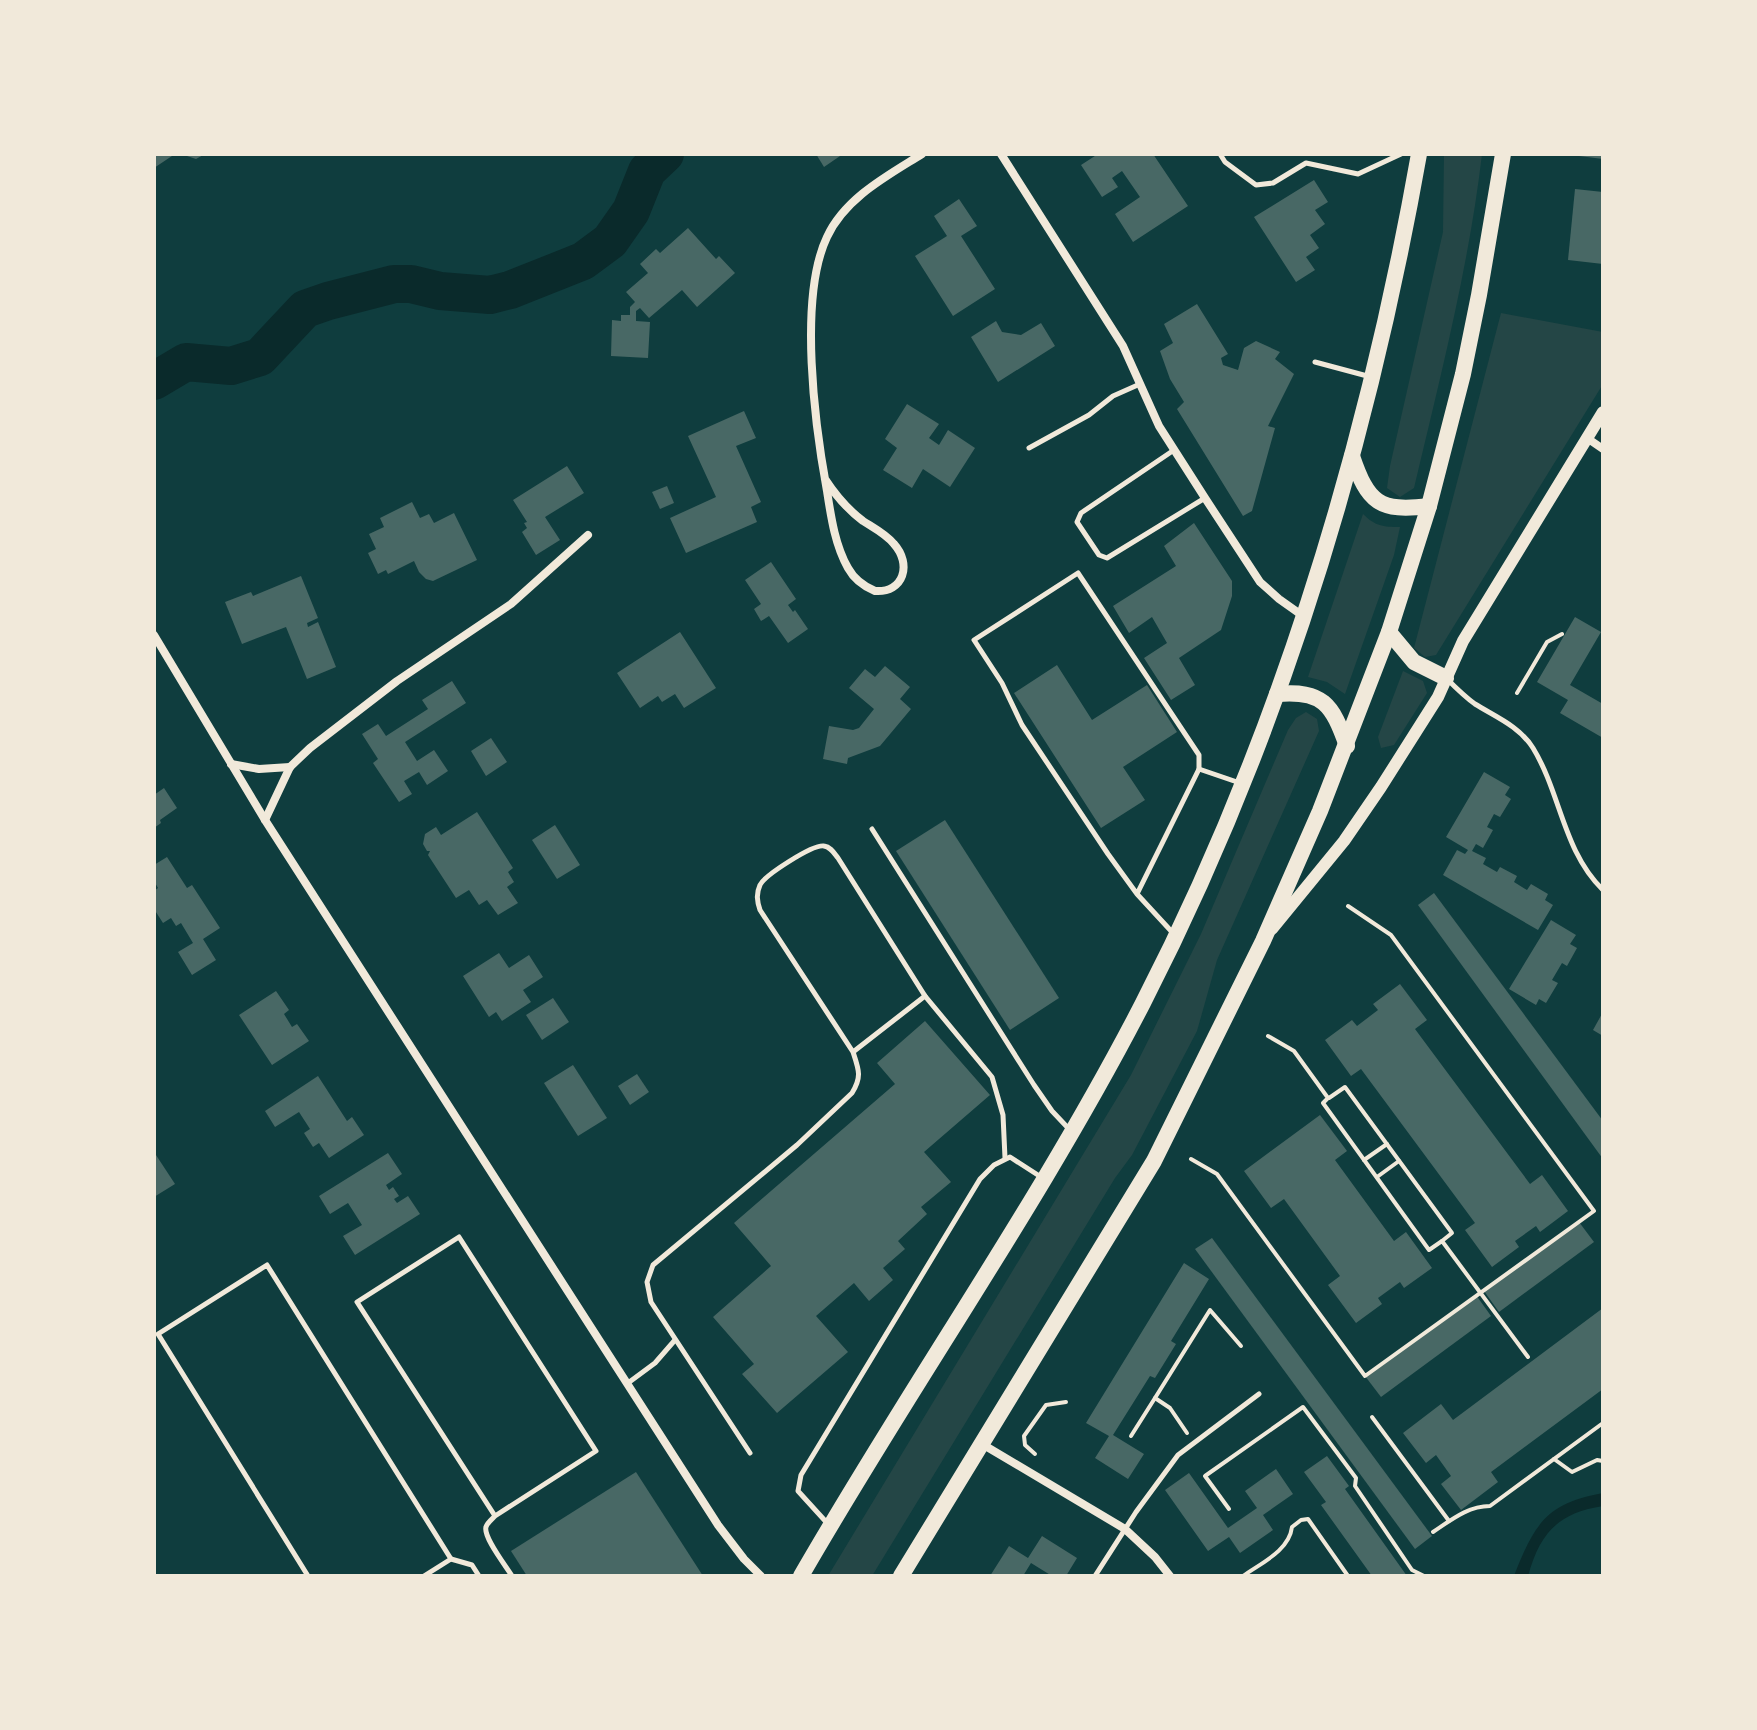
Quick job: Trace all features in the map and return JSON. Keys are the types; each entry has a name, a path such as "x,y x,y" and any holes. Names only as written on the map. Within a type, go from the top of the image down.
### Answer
{"main road":[{"path":"801,1576 1072,1132 1142,1006 1242,784 1277,694 1352,456 1397,272 1419,154"},
{"path":"901,1576 1154,1161 1263,941 1347,746 1389,632 1429,506 1479,295 1503,154"},
{"path":"1352,456 1361,481 1380,504 1404,509 1429,506"},
{"path":"1389,632 1414,662 1446,678"},
{"path":"1277,694 1296,692 1320,698 1338,721 1347,746"}],"street":[{"path":"825,479 839,500 897,546 902,556 903,574 900,583 892,589 884,592 866,587 847,567 836,537 816,433 812,314 821,251 828,235 849,206 872,186 922,154"},
{"path":"1001,154 1123,346 1174,450 1205,498 1260,582 1303,616"},
{"path":"1263,941 1344,841 1438,697 1463,641 1603,412"},
{"path":"1587,438 1603,449"},
{"path":"265,820 290,767 310,748 397,681 511,604 588,535"},
{"path":"154,635 265,820 718,1525 761,1576"},
{"path":"231,764 259,769 290,767"},
{"path":"982,1444 1125,1529 1170,1576"}],"lane":[{"path":"1220,154 1225,162 1256,185 1273,183 1306,163 1358,174 1401,154"},
{"path":"1306,163 1308,154"},
{"path":"1315,362 1372,377"},
{"path":"1029,448 1089,415 1113,396 1141,384"},
{"path":"1174,450 1081,513 1077,522 1099,555 1107,558 1205,498"},
{"path":"1137,894 1199,769 1199,755 1078,573 974,640 1002,683 1022,725 1137,894 1175,936"},
{"path":"1446,678 1472,702 1519,730 1532,746 1575,853 1587,873 1603,890"},
{"path":"1199,769 1242,784"},
{"path":"872,829 1034,1085 1072,1132"},
{"path":"750,1453 675,1340 647,1291 650,1271 797,1145 852,1093 861,1074 853,1052 760,910 756,900 763,880 812,847 822,845 830,848 925,996 992,1077 1003,1115 1005,1158"},
{"path":"853,1052 925,996"},
{"path":"830,1526 800,1495 798,1483 801,1475 966,1200 980,1179 1005,1158 1014,1158 1045,1179"},
{"path":"495,1516 357,1302 459,1237 596,1451 487,1524 485,1532 512,1576"},
{"path":"308,1576 158,1334 267,1265 451,1559 472,1565 479,1576"},
{"path":"628,1383 655,1363 675,1340"},
{"path":"1095,1576 1178,1455 1259,1394"},
{"path":"424,1576 451,1559"}],"path":[{"path":"1517,693 1547,642 1562,634"},
{"path":"1191,1159 1217,1174 1365,1376 1594,1211 1391,935 1348,906"},
{"path":"1268,1036 1294,1051 1328,1098"},
{"path":"1345,1087 1387,1144 1452,1233 1429,1250 1323,1103 1345,1087"},
{"path":"1364,1160 1387,1144"},
{"path":"1377,1177 1399,1161"},
{"path":"1442,1241 1528,1357"},
{"path":"1131,1436 1210,1310 1241,1346"},
{"path":"1155,1398 1170,1408 1192,1442"},
{"path":"1035,1454 1025,1445 1024,1436 1046,1405 1066,1402"},
{"path":"1229,1509 1205,1476 1303,1407 1356,1478 1355,1486 1412,1570 1424,1576"},
{"path":"1372,1417 1449,1521"},
{"path":"1433,1532 1460,1514 1480,1506 1490,1506 1603,1423"},
{"path":"1554,1459 1572,1472 1597,1460 1603,1461"},
{"path":"1243,1576 1280,1550 1290,1539 1292,1527 1308,1519 1348,1576"}],"shaded area":[{"path":"1444,154 1482,154 1462,280 1444,364 1414,488 1400,497 1387,488 1443,232"},
{"path":"1501,313 1603,332 1603,384 1436,655 1425,657 1414,648"},
{"path":"1363,514 1380,525 1400,527 1394,555 1345,694 1327,682 1308,677"},
{"path":"1403,671 1423,681 1427,693 1394,745 1381,748 1378,737"},
{"path":"1306,712 1317,719 1319,731 1217,960 1197,1031 1132,1155 872,1576 828,1576 1131,1075 1201,934 1288,730 1296,718"},
{"path":"1603,1493 1603,1506 1574,1514 1553,1528 1538,1548 1528,1576 1514,1576 1528,1543 1545,1519 1568,1503"}],"building":[{"path":"154,154 175,154 154,168"},
{"path":"181,154 205,154 196,159"},
{"path":"816,154 843,154 824,167"},
{"path":"1098,154 1153,154 1188,206 1133,242 1115,214 1140,197 1122,171 1112,178 1118,187 1102,197 1081,165"},
{"path":"1603,154 1603,159 1579,156"},
{"path":"1314,180 1328,202 1315,210 1325,224 1310,235 1319,248 1306,257 1315,270 1296,282 1254,217"},
{"path":"1575,189 1603,192 1603,264 1568,260"},
{"path":"959,199 977,226 961,236 995,289 953,316 915,256 947,236 934,216"},
{"path":"688,228 716,259 719,256 735,273 697,307 682,290 649,318 640,308 636,311 636,321 650,322 648,358 611,356 612,320 621,321 621,315 630,315 630,307 635,302 626,292 648,273 640,264 656,249 660,253"},
{"path":"1197,304 1228,354 1221,358 1223,365 1238,370 1244,348 1256,341 1280,352 1275,359 1294,374 1268,426 1275,428 1252,511 1243,516 1177,409 1184,402 1170,379 1160,351 1173,343 1164,324"},
{"path":"996,321 1002,332 1021,335 1041,323 1055,346 998,382 971,337"},
{"path":"907,404 939,424 929,438 939,445 948,430 975,448 950,487 923,469 912,488 883,470 897,448 885,439"},
{"path":"744,411 756,438 736,446 761,502 751,507 757,522 686,553 670,518 716,497 688,436"},
{"path":"567,466 584,493 545,517 560,540 536,555 522,532 527,528 524,523 527,522 513,500"},
{"path":"667,486 674,503 660,509 652,492"},
{"path":"412,502 420,518 429,514 434,523 454,513 477,560 433,581 419,572 414,561 388,574 386,570 378,574 368,553 376,549 369,534 384,527 380,518"},
{"path":"1194,523 1232,581 1232,596 1221,630 1179,658 1195,685 1171,700 1144,658 1167,643 1152,617 1129,633 1113,606 1176,566 1164,546"},
{"path":"771,562 796,599 788,605 808,629 788,643 769,616 761,621 754,609 761,604 745,580"},
{"path":"301,576 318,618 307,623 308,627 318,622 336,667 307,679 286,627 242,644 225,602 251,592 253,596"},
{"path":"1575,617 1601,632 1570,685 1603,704 1603,738 1560,713 1568,700 1537,682"},
{"path":"680,632 716,688 684,708 675,694 662,702 658,696 640,708 617,673"},
{"path":"1057,665 1092,720 1147,685 1177,732 1123,767 1145,800 1101,828 1014,693"},
{"path":"885,666 910,687 900,699 911,709 880,746 848,758 847,764 823,759 829,726 859,728 874,709 849,688 865,669 875,677"},
{"path":"452,681 466,703 405,742 417,761 434,750 448,771 427,785 419,772 404,781 412,794 399,802 373,763 378,759 362,734 378,724 386,736 428,709 422,700"},
{"path":"491,738 507,762 486,776 471,751"},
{"path":"1484,772 1510,787 1505,795 1511,799 1500,817 1494,814 1487,827 1493,830 1483,848 1476,844 1472,851 1486,858 1483,864 1497,872 1500,867 1517,876 1514,882 1527,890 1531,884 1548,894 1545,900 1553,905 1538,930 1443,875 1457,850 1465,854 1468,850 1446,837"},
{"path":"164,788 177,808 154,828 154,795"},
{"path":"477,812 513,868 508,872 514,882 507,887 518,903 498,915 487,900 479,905 469,890 456,898 423,844 425,834 436,827 441,835"},
{"path":"945,820 1059,998 1010,1030 896,851"},
{"path":"555,825 580,865 557,879 532,840"},
{"path":"167,857 187,888 192,885 220,928 203,939 216,960 192,975 178,952 193,943 181,923 176,926 171,918 163,923 154,909 154,891 158,888 154,881 154,865"},
{"path":"1434,893 1603,1121 1603,1159 1418,905"},
{"path":"1551,920 1576,935 1570,944 1577,948 1567,966 1562,963 1552,980 1558,983 1546,1003 1539,999 1536,1005 1509,989"},
{"path":"499,953 509,968 529,955 543,977 523,990 531,1002 502,1021 496,1012 489,1017 463,976"},
{"path":"1400,984 1427,1020 1415,1029 1530,1184 1542,1175 1568,1211 1540,1232 1536,1226 1515,1241 1519,1247 1492,1267 1465,1230 1475,1223 1361,1069 1351,1076 1325,1040 1352,1020 1357,1026 1378,1010 1373,1004"},
{"path":"276,991 289,1010 284,1014 292,1027 297,1024 309,1041 272,1065 239,1015"},
{"path":"553,998 569,1022 542,1040 526,1015"},
{"path":"1603,1012 1603,1036 1593,1030"},
{"path":"925,1021 990,1095 924,1152 951,1182 921,1207 927,1214 898,1241 905,1249 883,1268 893,1280 869,1301 854,1283 816,1316 848,1352 777,1413 742,1374 754,1364 713,1317 771,1266 734,1223 895,1084 877,1063"},
{"path":"573,1065 607,1118 578,1136 544,1083"},
{"path":"637,1074 649,1092 630,1105 618,1086"},
{"path":"318,1076 347,1121 352,1117 364,1135 329,1158 319,1143 313,1147 304,1133 310,1129 299,1112 275,1127 265,1111"},
{"path":"1320,1115 1347,1151 1335,1160 1394,1241 1406,1232 1432,1268 1404,1288 1400,1282 1378,1298 1382,1304 1356,1323 1328,1285 1340,1276 1284,1199 1271,1208 1244,1171"},
{"path":"154,1152 175,1184 154,1197"},
{"path":"388,1153 402,1174 386,1185 389,1190 393,1187 399,1196 394,1199 397,1203 408,1196 420,1214 355,1255 343,1236 362,1225 348,1203 330,1214 319,1196"},
{"path":"1579,1222 1594,1242 1499,1312 1484,1291"},
{"path":"1212,1238 1432,1536 1415,1549 1195,1249"},
{"path":"1184,1263 1209,1279 1171,1341 1176,1344 1155,1378 1150,1376 1113,1435 1144,1454 1128,1479 1095,1458 1109,1436 1086,1423"},
{"path":"1476,1295 1491,1316 1381,1397 1365,1376"},
{"path":"1603,1308 1603,1389 1491,1472 1498,1482 1461,1510 1441,1484 1451,1476 1436,1455 1426,1463 1403,1433 1441,1404 1453,1420"},
{"path":"1327,1456 1349,1486 1345,1489 1407,1576 1372,1576 1321,1505 1326,1502 1304,1472"},
{"path":"1276,1469 1293,1494 1263,1515 1273,1530 1240,1553 1229,1537 1208,1551 1165,1490 1189,1473 1228,1528 1257,1508 1245,1491"},
{"path":"636,1472 703,1576 527,1576 511,1551"},
{"path":"1042,1536 1077,1558 1066,1576 1052,1576 1031,1563 1023,1576 990,1576 1009,1546 1028,1558"}],"waterway":[{"path":"154,381 186,362 231,366 260,357 305,309 328,301 394,284 490,295 583,261 610,241 631,211 647,171 665,154"}]}
